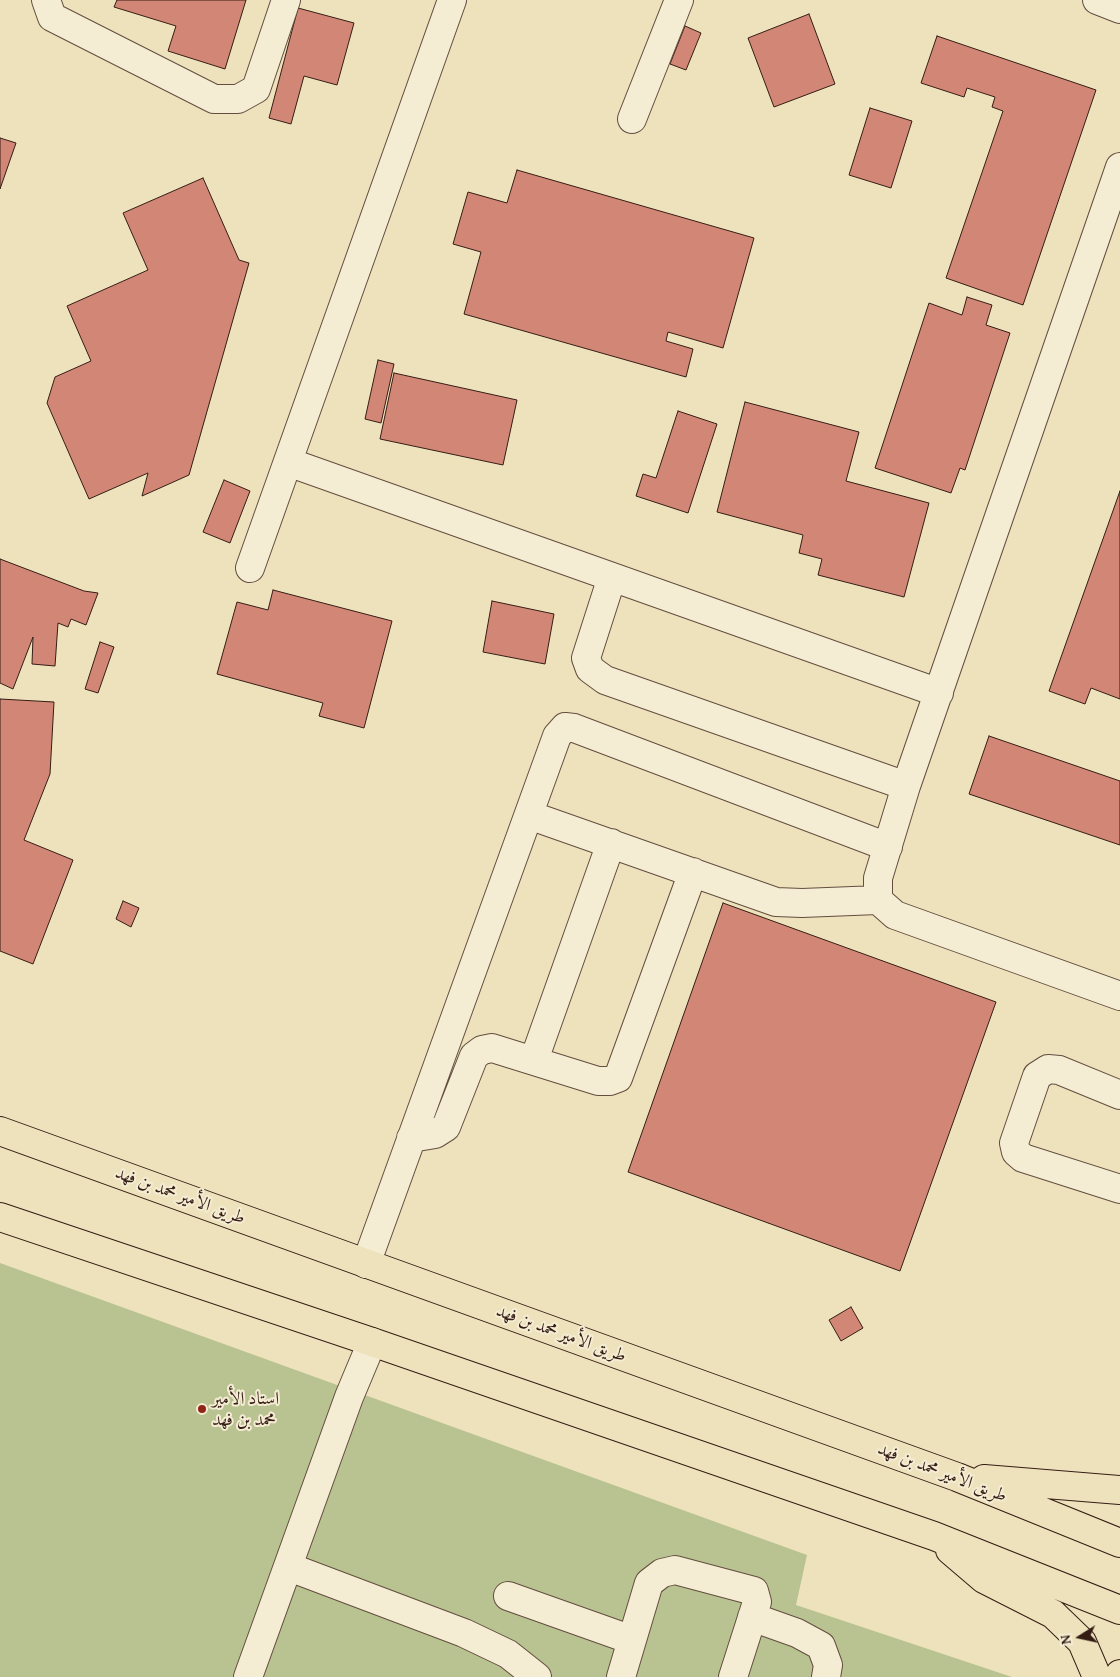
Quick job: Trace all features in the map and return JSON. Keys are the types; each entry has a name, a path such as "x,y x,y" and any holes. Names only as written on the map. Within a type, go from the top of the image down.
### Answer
{"highway":[{"name":"طريق الأمير محمد بن فهد","path":"0,1131 958,1477 1120,1543"},
{"path":"0,1216 934,1536 1120,1610"},
{"path":"958,1477 1120,1490"},
{"path":"934,1536 984,1579 1053,1614 1082,1642 1097,1677"}],"street":[{"path":"46,0 52,17 214,99 238,99 256,89 286,0"},
{"path":"250,568 452,0"},
{"path":"632,119 679,0"},
{"path":"1097,0 1120,9"},
{"path":"878,900 878,878 906,786 1120,167"},
{"path":"288,462 939,693"},
{"path":"612,577 586,658 590,669 605,680 906,786"},
{"path":"366,1264 557,736 565,728 574,728 888,846"},
{"path":"528,815 776,902 802,903 878,900 895,915 1120,996"},
{"path":"534,1060 611,843"},
{"path":"411,1138 435,1134 446,1127 474,1056 482,1050 492,1048 598,1081 610,1081 618,1078 693,872"},
{"path":"1120,1095 1059,1070 1048,1069 1037,1076 1014,1143 1016,1152 1023,1158 1120,1189"},
{"path":"248,1677 349,1397 372,1342"},
{"path":"289,1567 464,1633 508,1654 537,1677"},
{"path":"622,1677 649,1583 662,1573 676,1570 754,1591 757,1602 733,1677"},
{"path":"508,1596 632,1640"},
{"path":"752,1617 797,1633 821,1646 828,1665 826,1677"}],"green space":[{"name":"استاد الأمير محمد بن فهد","path":"0,1263 807,1555 796,1605 1012,1677 0,1677"}],"building":[{"path":"117,0 246,0 225,69 168,51 176,26 114,7"},
{"path":"298,8 354,23 337,85 304,76 291,124 269,118"},
{"path":"809,14 835,84 774,107 748,38"},
{"path":"685,26 701,33 686,70 670,64"},
{"path":"937,36 1096,90 1023,305 946,278 1003,111 992,107 995,97 967,88 964,97 921,83"},
{"path":"870,108 912,121 891,188 849,175"},
{"path":"0,138 16,143 0,189"},
{"path":"517,170 754,238 723,348 668,332 666,341 693,349 686,377 464,314 481,252 453,244 468,192 507,203"},
{"path":"203,178 239,260 249,263 189,475 142,496 148,473 89,499 47,403 55,377 91,361 67,306 148,270 123,213"},
{"path":"967,297 992,305 986,325 1010,333 965,470 960,468 951,493 875,468 929,303 962,315"},
{"path":"378,360 394,364 381,423 365,419"},
{"path":"394,373 517,400 503,465 380,439"},
{"path":"745,402 859,432 846,481 929,503 904,597 818,575 822,559 799,553 803,535 717,512"},
{"path":"678,411 717,424 688,513 636,496 643,474 656,478"},
{"path":"224,480 250,491 230,543 203,532"},
{"path":"1120,491 1120,699 1091,688 1085,704 1049,691"},
{"path":"0,559 84,591 98,593 86,625 71,619 68,627 58,623 55,666 32,664 33,637 13,689 0,683"},
{"path":"273,590 392,621 364,728 319,716 323,703 217,674 237,602 268,610"},
{"path":"492,601 554,614 545,664 483,652"},
{"path":"100,642 114,647 98,693 85,689"},
{"path":"0,699 54,702 50,774 24,840 73,860 33,964 0,951"},
{"path":"989,736 1120,781 1120,845 969,794"},
{"path":"123,901 139,908 131,927 116,919"},
{"path":"723,903 996,1002 900,1271 628,1172"},
{"path":"851,1307 863,1328 841,1341 829,1320"}],"place":[{"name":"استاد الأمير محمد بن فهد","path":"202,1409"}]}
